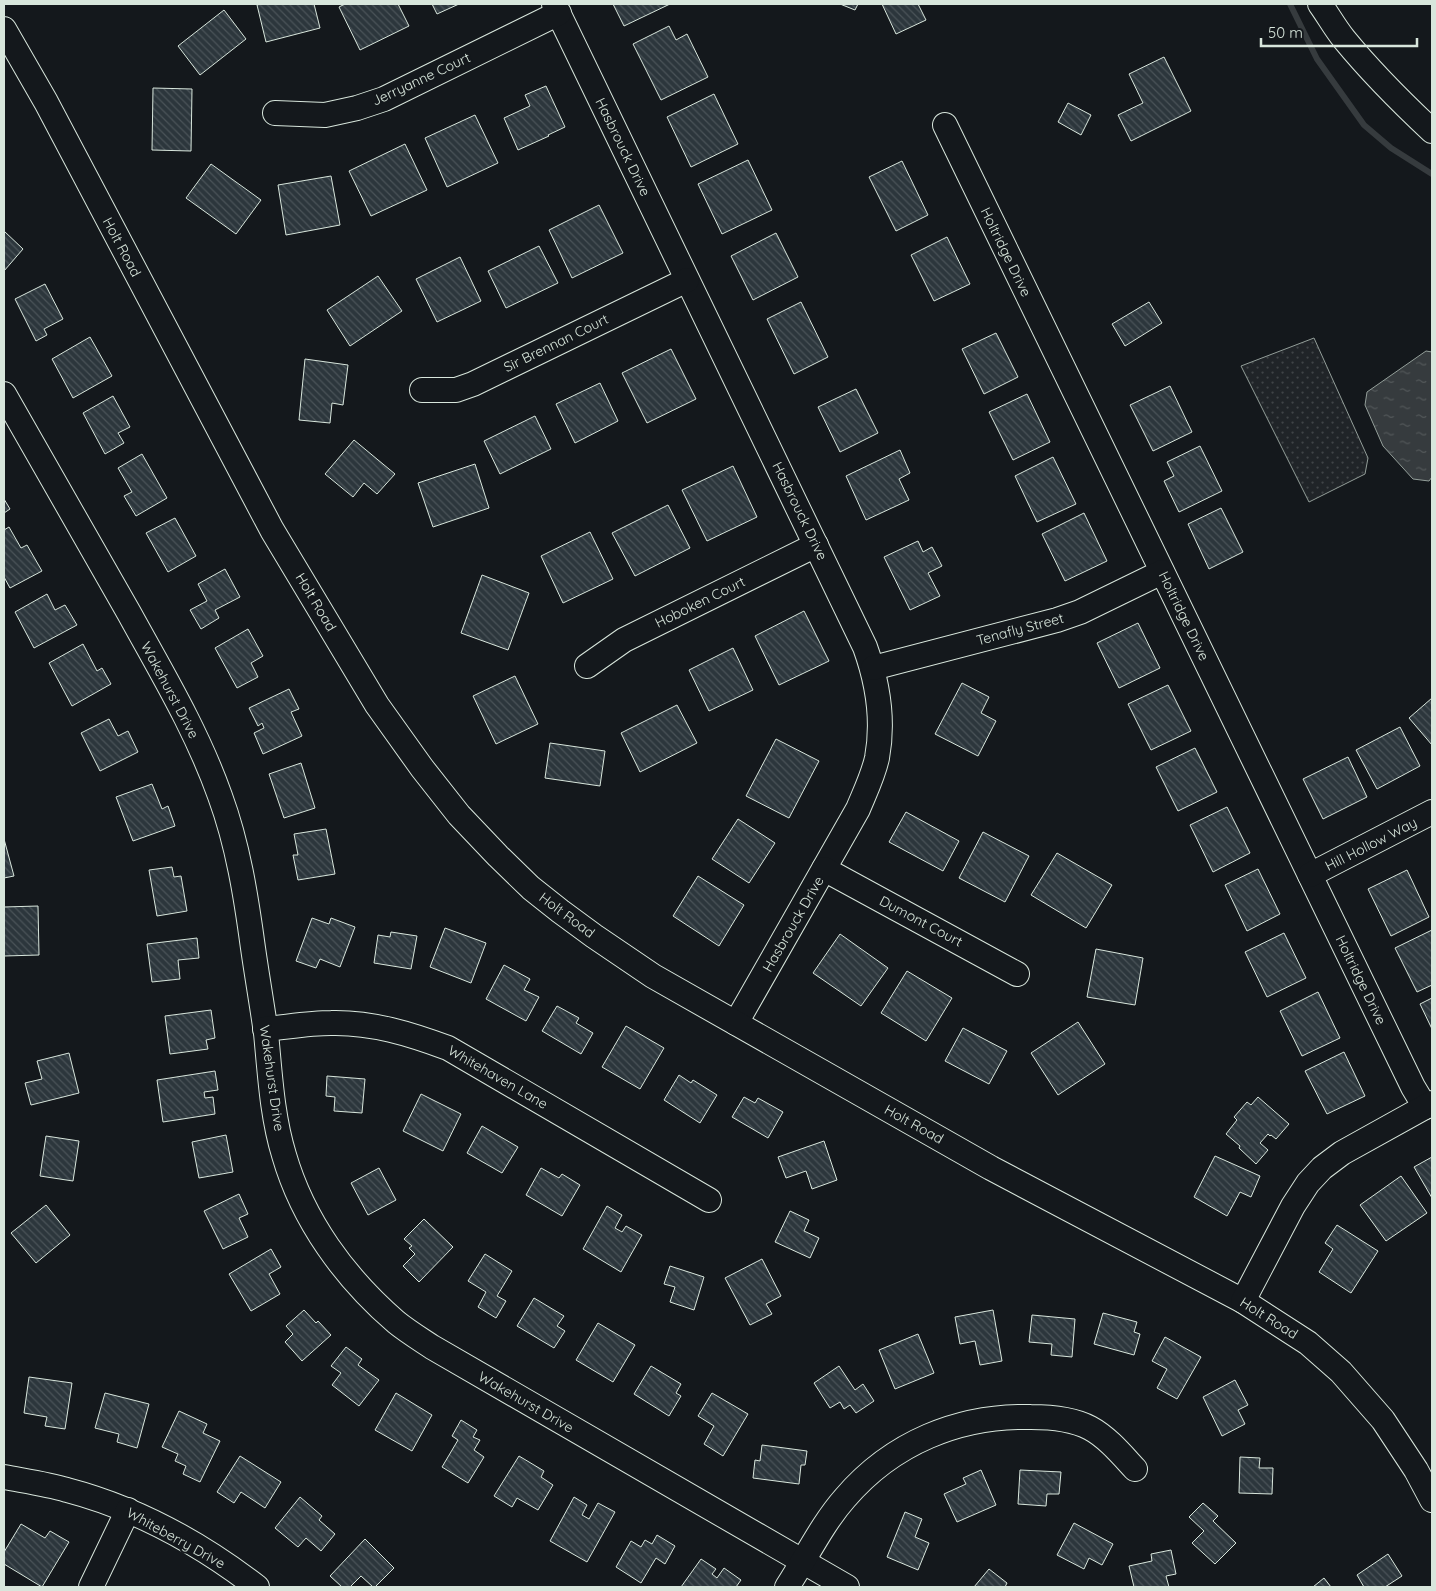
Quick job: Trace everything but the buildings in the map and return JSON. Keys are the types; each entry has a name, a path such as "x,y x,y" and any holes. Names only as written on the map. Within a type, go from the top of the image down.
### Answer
{"street":[{"path":"1320,4 1343,38 1372,71 1432,131"},
{"name":"Jerryanne Court","path":"275,112 325,115 375,102 557,8"},
{"name":"Hasbrouck Drive","path":"557,8 866,647 879,699 880,726 877,758 871,779 858,809 736,1023"},
{"name":"Holt Road","path":"4,28 46,102 272,530 378,705 422,768 459,815 531,888 594,936 653,976 991,1168 1244,1301 1308,1343 1341,1372 1383,1420 1416,1470 1432,1500"},
{"name":"Holtridge Drive","path":"944,125 1414,1087 1428,1105"},
{"name":"Sir Brennan Court","path":"422,390 456,390 472,384 687,280"},
{"name":"Wakehurst Drive","path":"4,394 176,698 206,759 223,805 244,882 265,1030 275,1119 284,1157 309,1217 334,1256 365,1294 399,1324 432,1347 847,1587"},
{"name":"Hoboken Court","path":"587,666 624,640 816,544"},
{"name":"Tenafly Street","path":"872,668 1057,620 1080,612 1162,572"},
{"name":"Hill Hollow Way","path":"1310,875 1432,812"},
{"name":"Dumont Court","path":"824,869 1017,974"},
{"name":"Whitehaven Lane","path":"265,1030 330,1023 353,1024 379,1027 410,1034 448,1048 709,1200"},
{"path":"1244,1301 1293,1206 1308,1183 1322,1168 1342,1152 1428,1105"},
{"path":"787,1587 825,1525 845,1498 885,1460 935,1432 987,1418 1015,1416 1068,1420 1090,1428 1106,1439 1135,1469"},
{"name":"Whiteberry Drive","path":"4,1477 68,1490 128,1510 204,1550 257,1587"},
{"path":"92,1587 128,1510"}],"shaded area":[{"path":"1314,338 1368,458 1365,474 1309,502 1241,366"}],"water":[{"path":"1426,351 1432,352 1432,477 1429,481 1413,479 1383,446 1365,405 1367,392"}],"waterway":[{"path":"1290,4 1317,59 1364,125 1391,148 1432,174"}]}
